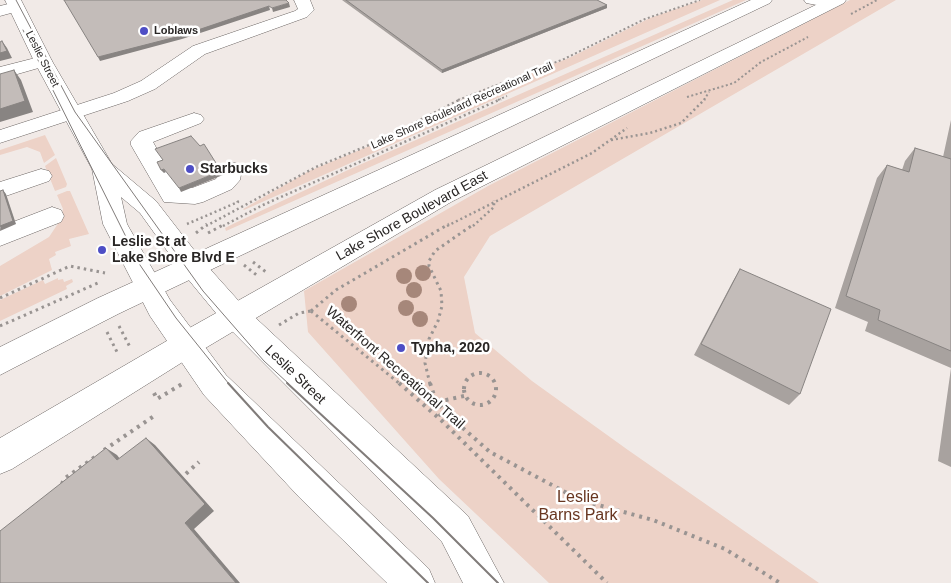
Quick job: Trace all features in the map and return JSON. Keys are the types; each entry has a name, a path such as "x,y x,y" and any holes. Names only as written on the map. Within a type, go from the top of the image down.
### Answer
{"main road":[{"path":"0,137 121,97 148,85 199,50 229,38 297,16 306,10 302,0"},
{"path":"0,362 82,318 764,0"},
{"name":"Lake Shore Boulevard East","path":"0,457 187,344 442,196 832,5"},
{"name":"Leslie Street","path":"10,6 103,168 115,224 160,308 214,385 312,484 415,583"},
{"path":"0,73 43,61"},
{"path":"194,119 146,137 142,141 142,145 172,196 196,196 224,184 229,180 231,169"},
{"name":"Leslie Street","path":"103,168 148,207 192,266 235,316 454,530 484,583"},
{"path":"0,190 41,176"},
{"path":"0,237 52,216"}],"path":[{"name":"Lake Shore Boulevard Recreational Trail","path":"196,233 209,223 248,204 316,166 379,140 466,96 564,58 645,19 700,0"},
{"path":"832,5 877,0"},
{"path":"685,98 709,92 734,82 761,62 812,34"},
{"path":"610,140 650,133 681,123 702,102 709,92"},
{"name":"Lake Shore Boulevard Recreational Trail","path":"208,233 280,197 515,93"},
{"name":"Waterfront Recreational Trail","path":"607,583 442,421 374,361 311,311 336,290 416,242 494,200 560,169 610,140 635,122"},
{"path":"442,421 438,402 427,375 425,360 429,339 441,314 443,298 429,261 435,251 472,226 494,207 494,200"},
{"path":"248,258 270,276"},
{"path":"240,261 262,281"},
{"path":"0,298 70,266 104,273"},
{"path":"0,326 60,297 96,284"},
{"path":"299,313 311,311"},
{"path":"115,318 130,347"},
{"path":"106,331 118,354"},
{"path":"438,402 464,396 475,404 486,403 496,393 496,383 485,374 471,375 463,385 464,396"},
{"path":"438,402 448,415 490,452 580,500 653,520 694,535 725,549 780,583"},
{"path":"61,487 64,479 154,416"},
{"path":"177,482 199,462"}],"green space":[{"path":"702,0 720,0 243,209 309,171 391,137 474,94 569,58 650,18"},
{"path":"733,0 746,0 226,231 225,228 235,223 348,170"},
{"name":"Leslie Barns Park","path":"850,0 896,0 490,236 464,277 475,333 532,381 819,583 549,583 439,479 308,332 304,291 488,186"},
{"path":"45,135 55,155 44,163 40,152 27,147 0,155 0,150"},
{"path":"56,158 67,184 66,187 55,191 45,166"},
{"path":"70,191 89,234 69,239 71,246 55,252 56,255 49,259 52,270 0,296 0,266 49,237 61,219 63,209 57,195"},
{"path":"58,278 58,280 63,279 64,282 72,279 73,282 66,286 67,289 0,321 0,300 43,280 45,284"}],"building":[{"name":"Loblaws","path":"64,0 286,0 289,3 272,8 269,6 180,36 98,57"},
{"path":"346,0 597,0 607,5 442,70"},
{"path":"2,41 7,51 0,53 0,42"},
{"path":"14,70 25,101 0,109 0,74"},
{"name":"Starbucks","path":"191,136 200,146 204,144 221,171 179,188 164,169 161,170 157,162 163,160 155,149"},
{"path":"915,148 951,159 951,351 878,320 880,310 846,296 887,165 909,172"},
{"path":"3,190 13,221 0,226 0,191"},
{"path":"740,269 831,309 800,394 701,344"},
{"path":"146,438 205,504 185,523 236,583 0,583 0,531 106,448 117,460"}],"tram line":[{"path":"16,0 75,112 203,291 264,361 289,384"},
{"path":"23,30 140,265 176,318 229,384"},
{"path":"228,383 268,427 428,583"},
{"path":"287,383 433,518 498,583"}],"place":[{"name":"Loblaws","path":"144,31"},
{"name":"Starbucks","path":"190,169"},
{"name":"Leslie St at Lake Shore Blvd E","path":"102,250"},
{"name":"Typha, 2020","path":"401,348"}]}
